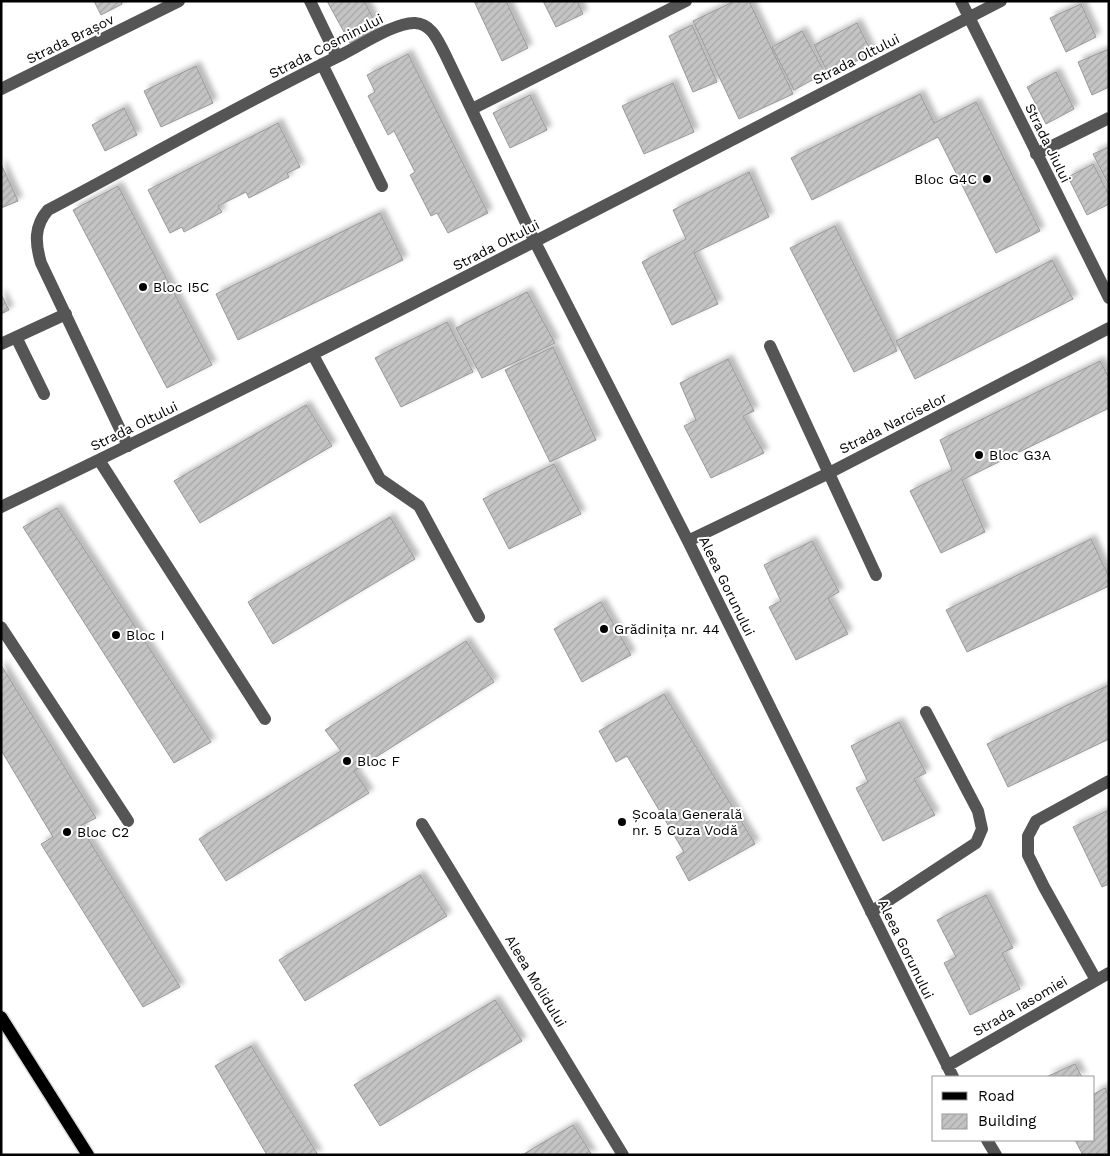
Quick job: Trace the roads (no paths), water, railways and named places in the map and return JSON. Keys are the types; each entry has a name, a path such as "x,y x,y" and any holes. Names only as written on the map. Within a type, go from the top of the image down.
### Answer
{"main road":[{"path":"1,1017 88,1155"}],"street":[{"name":"Strada Brașov","path":"1,90 180,1"},
{"path":"310,1 337,56"},
{"path":"472,109 686,1"},
{"name":"Strada Jiului","path":"961,1 1109,298"},
{"name":"Strada Oltului","path":"1,507 100,460 535,242 1001,1"},
{"name":"Strada Cosminului","path":"128,446 66,314 40,264 38,226 48,210 337,56 400,25 414,23 425,25 434,33 472,109"},
{"path":"322,64 382,186"},
{"name":"Aleea Gorunului","path":"472,109 535,242 688,541 950,1072"},
{"path":"1036,154 1109,118"},
{"path":"1,344 66,314"},
{"name":"Strada Narciselor","path":"688,541 829,473 1109,328"},
{"path":"16,337 44,394"},
{"path":"770,346 876,575"},
{"path":"313,354 380,480 419,506 479,617"},
{"path":"100,460 265,719"},
{"path":"1,627 128,821"},
{"path":"871,912 976,844 982,829 978,811 926,712"},
{"path":"1096,980 1028,855 1028,836 1036,821 1109,781"},
{"name":"Aleea Molidului","path":"422,824 624,1155"},
{"name":"Strada Iasomiei","path":"950,1072 1109,973"},
{"path":"988,1141 996,1155"}],"place":[{"name":"Bloc G4C","path":"987,179"},
{"name":"Bloc I5C","path":"143,287"},
{"name":"Bloc G3A","path":"979,455"},
{"name":"Grădinița nr. 44","path":"604,629"},
{"name":"Bloc I","path":"116,635"},
{"name":"Bloc F","path":"347,761"},
{"name":"Școala Generală nr. 5 Cuza Vodă","path":"622,822"},
{"name":"Bloc C2","path":"67,832"}]}
